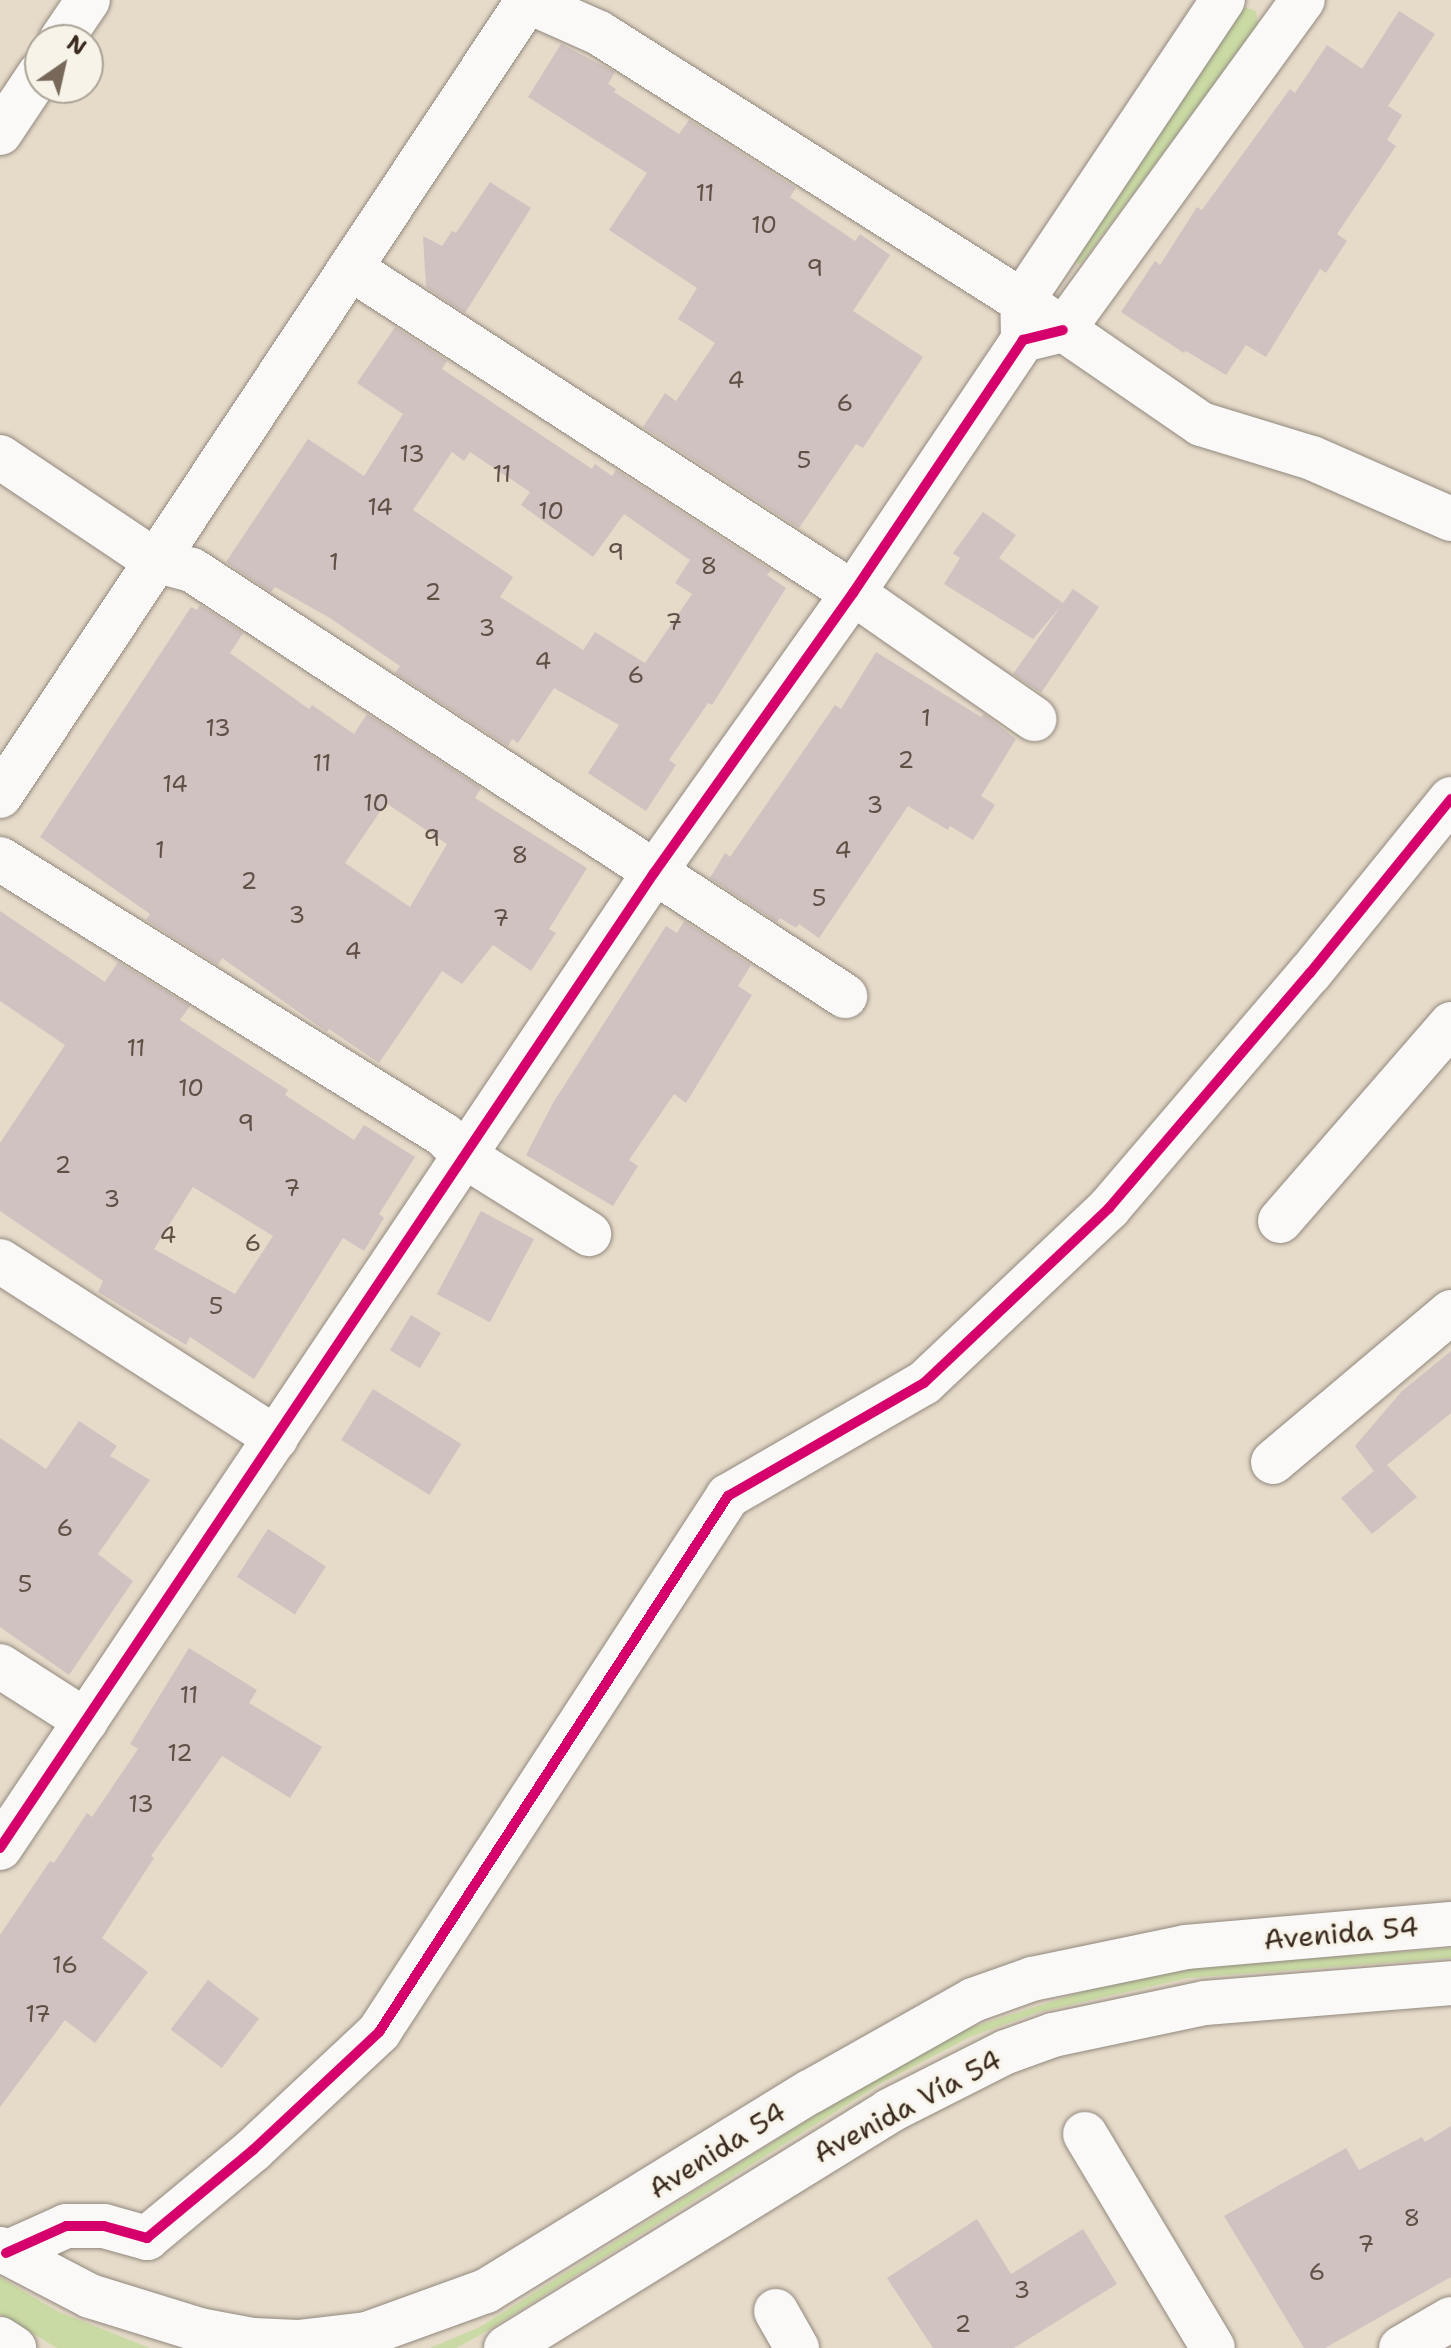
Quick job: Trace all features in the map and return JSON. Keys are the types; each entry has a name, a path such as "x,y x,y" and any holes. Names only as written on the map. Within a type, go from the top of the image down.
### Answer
{"street":[{"path":"72,24 88,0"},
{"path":"0,1848 654,873 853,593 1036,324 1223,0"},
{"path":"0,796 527,1 599,33 1036,324 1201,424 1312,458 1451,519"},
{"path":"1036,324 1294,3"},
{"path":"0,133 24,97"},
{"path":"350,268 853,593 1034,719"},
{"path":"0,457 154,560 192,570 845,996"},
{"path":"3,2251 66,2226 104,2226 147,2238 253,2150 379,2032 728,1496 924,1383 1109,1208 1310,973 1451,799"},
{"path":"0,859 444,1135 463,1155 589,1234"},
{"path":"1280,1221 1451,1024"},
{"path":"0,1261 276,1438"},
{"path":"1273,1462 1451,1312"},
{"path":"0,1666 86,1721"},
{"name":"Avenida 54","path":"3,2251 90,2296 200,2330 253,2340 298,2342 367,2334 486,2291 823,2084 973,2000 1032,1979 1186,1947 1451,1924"},
{"name":"Avenida Vía 54","path":"506,2348 889,2111 1006,2052 1053,2035 1205,2003 1451,1983"},
{"path":"1085,2134 1213,2348"},
{"path":"776,2311 797,2348"},
{"path":"1401,2348 1451,2319"},
{"path":"0,2339 14,2348"}],"green space":[{"path":"1243,7 1256,11 1258,25 1080,265 1075,261 1237,10"},
{"path":"1451,1948 1451,1958 1188,1978 1039,2012 970,2037 880,2084 482,2334 456,2348 430,2348 480,2327 876,2077 966,2029 1097,1987 1187,1968"},
{"path":"0,2277 57,2311 150,2348 57,2348 0,2314"}],"building":[{"path":"1399,11 1435,34 1388,106 1402,115 1387,140 1396,146 1337,234 1347,241 1326,273 1320,269 1266,357 1246,345 1226,375 1186,351 1184,353 1121,312 1155,261 1160,265 1197,207 1202,210 1290,89 1295,93 1327,45 1362,69"},
{"path":"561,44 615,72 608,84 616,89 614,92 679,134 689,120 796,188 790,197 855,241 860,234 890,255 853,311 923,357 863,448 856,444 799,528 643,427 665,393 676,401 715,343 678,319 697,288 609,230 647,173 528,97"},
{"path":"490,182 531,208 465,313 426,287 423,236 442,246 452,231 456,233"},
{"path":"395,327 447,361 442,369 592,469 595,464 612,476 616,470 771,570 767,575 786,588 712,705 708,703 669,760 676,765 646,811 588,773 619,725 554,688 518,743 512,739 508,746 395,673 400,666 330,618 275,587 271,592 226,562 308,439 364,476 403,414 357,383","holes":["452,452 464,461 470,452 530,492 521,505 593,557 624,514 690,560 675,583 692,594 645,663 595,632 583,650 500,597 513,577 413,510"]},
{"path":"983,512 1016,535 999,558 1063,603 1073,589 1099,607 1041,693 1013,674 1061,606 1033,639 944,584 960,558 953,553"},
{"path":"200,605 243,633 230,653 309,709 312,705 354,734 367,714 481,788 475,798 587,868 549,929 556,933 531,971 493,945 462,984 442,971 379,1063 329,1029 327,1032 222,958 218,965 146,920 150,914 40,837 191,607 197,610","holes":["386,803 447,844 410,907 345,863"]},
{"path":"876,652 981,717 984,714 1016,739 981,796 995,805 973,840 950,826 948,830 908,806 819,938 799,924 796,928 780,918 777,922 710,878 725,853 730,857 835,705 841,709"},
{"path":"0,911 105,982 118,962 190,1006 180,1020 288,1090 285,1095 354,1140 364,1125 415,1157 379,1214 384,1218 364,1251 343,1238 254,1379 190,1337 186,1345 98,1292 103,1281 0,1211 0,1143 65,1045 0,1001","holes":["193,1187 273,1236 235,1294 154,1249"]},
{"path":"684,921 751,965 738,986 752,995 686,1103 674,1094 629,1160 638,1166 613,1206 526,1155 553,1103 666,926 677,933"},
{"path":"481,1211 534,1239 490,1322 437,1294"},
{"path":"411,1315 441,1333 420,1368 390,1350"},
{"path":"1451,1351 1451,1413 1387,1465 1417,1497 1372,1534 1341,1498 1374,1471 1355,1446 1402,1391"},
{"path":"373,1389 461,1444 429,1495 341,1440"},
{"path":"79,1421 117,1446 110,1456 150,1480 98,1554 133,1581 69,1675 0,1627 0,1438 46,1469"},
{"path":"268,1529 326,1567 295,1614 237,1577"},
{"path":"189,1648 257,1690 249,1703 322,1747 290,1798 222,1756 151,1856 154,1858 102,1938 148,1972 95,2043 65,2020 0,2107 0,1935 50,1861 54,1863 87,1813 92,1817 138,1749 130,1744"},
{"path":"208,1980 259,2019 222,2068 171,2030"},
{"path":"1451,2126 1451,2277 1325,2348 1304,2348 1224,2216 1346,2148 1359,2170 1422,2137 1425,2142"},
{"path":"977,2219 1011,2274 1083,2229 1117,2284 1014,2348 933,2348 887,2278"}],"cycle path":[{"path":"0,1848 654,873 853,593 1023,340 1063,330"},
{"path":"6,2253 66,2226 104,2226 147,2238 253,2150 379,2032 728,1496 924,1383 1109,1208 1310,973 1451,799"}]}
